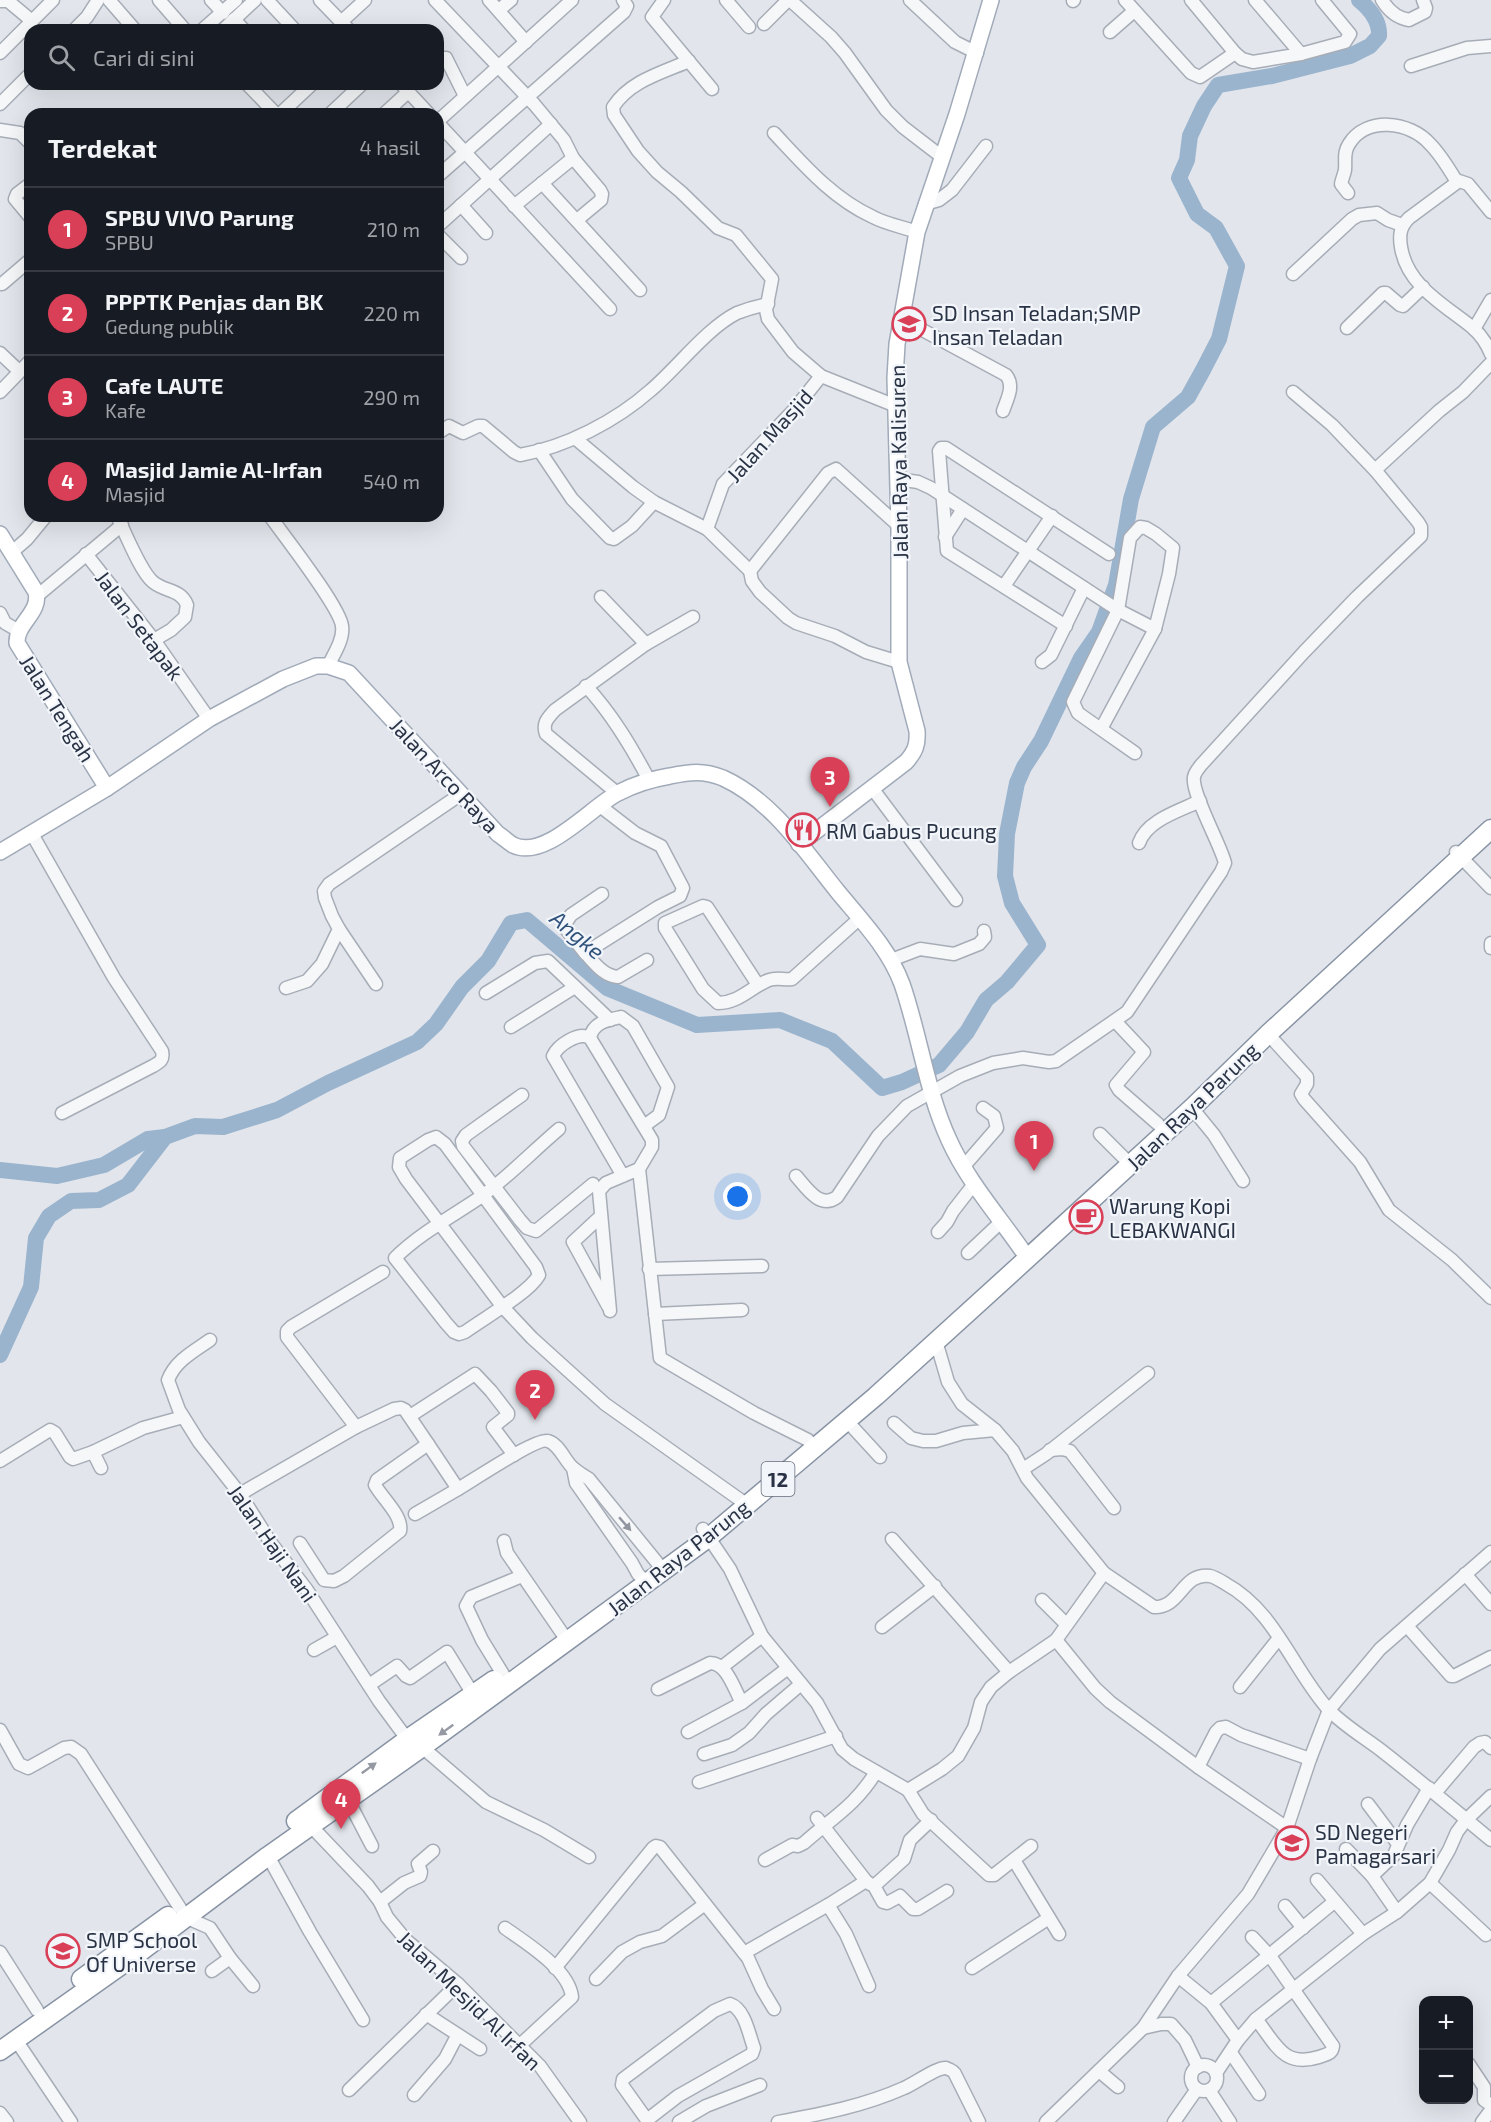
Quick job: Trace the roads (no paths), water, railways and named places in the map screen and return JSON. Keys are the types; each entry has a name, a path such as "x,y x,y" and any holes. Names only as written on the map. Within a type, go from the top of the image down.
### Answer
{"highway":[{"name":"Jalan Raya Parung","path":"743,1502 808,1440 936,1341 1192,1108 1457,854 1491,818"},
{"name":"Jalan Raya Parung","path":"8,2039 140,1952 182,1913 706,1533 846,1421 872,1392 1158,1124 1457,854 1491,829"},
{"name":"Jalan Raya Parung","path":"506,1679 562,1633 642,1579"},
{"name":"Jalan Raya Parung","path":"0,2051 8,2039 37,2010 311,1826 348,1800 415,1746"}],"main road":[{"name":"Jalan Raya Kalisuren","path":"799,844 906,762 914,753 918,743 899,662 900,526 897,479 897,344 917,232 977,53 991,0"},
{"path":"0,534 37,596"},
{"name":"Jalan Tengah","path":"37,596 36,607 10,631 17,636 17,643 107,788"},
{"path":"0,852 107,788 209,719 283,679 316,666 328,666"},
{"name":"Jalan Arco Raya","path":"328,666 349,673 498,834 514,845 529,847 545,844 617,793 649,780 697,771 720,777 737,785 764,805 799,844 860,918 891,960 902,983 931,1089"},
{"path":"931,1089 949,1141 974,1184 1022,1250"}],"street":[{"path":"29,24 53,0"},
{"path":"80,24 98,0"},
{"path":"109,0 130,24"},
{"path":"159,0 180,24"},
{"path":"211,0 237,24"},
{"path":"225,24 236,0"},
{"path":"213,24 255,0"},
{"path":"267,0 289,24"},
{"path":"320,0 343,24"},
{"path":"347,24 365,0"},
{"path":"435,0 551,124 564,140 573,158 602,194 601,200 577,220"},
{"path":"489,0 526,42"},
{"path":"499,10 511,0"},
{"path":"444,116 572,0"},
{"path":"444,170 624,12 627,6 623,0"},
{"path":"664,0 651,17 712,89"},
{"path":"726,0 749,27"},
{"path":"910,0 955,42 977,53"},
{"path":"1125,0 1196,77 1200,77 1235,53"},
{"path":"1191,0 1235,53 1242,59 1253,62 1301,54 1345,42 1350,34 1347,28 1322,0"},
{"path":"1255,0 1301,54"},
{"path":"1382,0 1385,7 1395,15 1409,20 1425,12 1423,0"},
{"path":"0,1 8,1 32,21"},
{"path":"764,24 792,1 845,54 886,110 903,127 942,157"},
{"path":"1110,32 1134,10"},
{"path":"0,53 24,29"},
{"path":"1411,66 1467,48 1491,46"},
{"path":"444,57 446,57 465,96"},
{"path":"689,61 635,84 616,102 613,111 638,151 657,172 717,228 736,234 772,279 766,310 768,319 793,352 821,376 896,406"},
{"path":"0,104 24,80"},
{"path":"253,90 272,108"},
{"path":"284,108 300,90"},
{"path":"336,108 356,90"},
{"path":"389,108 402,90"},
{"path":"406,90 423,108"},
{"path":"444,221 551,124"},
{"path":"1348,193 1341,184 1345,151 1358,132 1373,125 1397,126 1430,142 1457,182"},
{"path":"444,129 610,309"},
{"path":"0,130 20,133 24,137"},
{"path":"774,132 820,182 844,200 873,218 917,232"},
{"path":"925,204 939,200 952,190 986,146"},
{"path":"514,206 573,158"},
{"path":"1491,212 1468,184 1463,181 1457,182 1402,225 1400,236 1402,257 1409,273 1449,311 1474,329 1491,354"},
{"path":"542,183 640,290"},
{"path":"24,189 15,199 24,210"},
{"path":"461,205 486,233"},
{"path":"1293,274 1356,216 1377,213 1402,225"},
{"path":"444,241 460,258"},
{"path":"2,284 24,265"},
{"path":"1347,328 1383,293 1403,306 1422,287"},
{"path":"1474,329 1491,300"},
{"path":"444,429 449,426 463,433 483,426 514,452 520,454 576,439 626,409 650,391 717,327 736,314 768,304"},
{"path":"902,319 1006,375 1011,380 1011,385 1003,411"},
{"path":"0,353 19,371"},
{"path":"1375,470 1463,392 1491,363"},
{"path":"0,392 24,366"},
{"name":"Jalan Masjid","path":"707,529 723,484 793,411 821,376"},
{"path":"796,1176 816,1198 833,1201 890,1122 907,1106 931,1089 993,1063 1023,1059 1056,1061 1115,1021 1127,1012 1221,872 1225,863 1200,801 1193,780 1194,774 1304,652 1421,536 1421,527 1418,522 1375,470 1332,425 1293,392"},
{"path":"576,439 654,502 707,529 750,571 752,581 760,592 788,618 796,623 835,636 866,652 899,662"},
{"path":"1066,626 950,554 945,547 939,451 941,448 946,448 1109,554"},
{"path":"539,450 572,499 610,537 614,538 632,526 654,502"},
{"path":"750,571 828,473 836,469 900,526"},
{"path":"897,479 918,482 942,495 1111,606 1155,629"},
{"path":"945,537 963,509"},
{"path":"1004,586 1052,516"},
{"path":"11,553 41,522"},
{"path":"86,554 118,522"},
{"path":"120,522 147,576 156,585 180,594 187,604 185,617 171,630 154,640"},
{"path":"274,522 333,606 342,625 342,635 328,666"},
{"path":"1101,729 1155,629 1173,552 1169,544 1146,528 1140,527 1130,538 1111,606 1073,702 1078,713 1135,753"},
{"name":"Jalan Setapak","path":"37,596 86,554 154,640 209,719"},
{"path":"1042,662 1051,656 1084,588"},
{"path":"601,597 646,644"},
{"path":"0,613 10,631"},
{"path":"617,793 546,734 544,723 555,710 586,686 646,644 693,617"},
{"path":"586,686 624,735 649,780"},
{"path":"872,788 956,900"},
{"path":"376,984 339,929 324,891 329,884 461,794"},
{"path":"1139,843 1141,836 1154,824 1200,801"},
{"path":"585,953 658,907 680,896 683,892 661,846 635,833 600,806"},
{"path":"32,834 114,978 163,1056 161,1061 153,1066 62,1113"},
{"path":"1457,854 1491,888"},
{"path":"602,894 571,915 565,924 566,929 585,953 612,977 618,977 647,960"},
{"path":"758,985 712,911 707,907 703,906 665,923 665,928 703,989 713,1001 718,1003 729,1002 741,997 758,985 775,978 792,979 860,918"},
{"path":"286,988 307,981 322,964 339,929"},
{"path":"891,960 920,949 954,954 979,944 986,937 984,931"},
{"path":"1491,943 1491,948"},
{"path":"486,993 535,963 544,960 550,963 610,1020"},
{"path":"511,1027 575,987"},
{"path":"590,1038 594,1028 610,1020 621,1017 631,1023 667,1084 668,1091 661,1113 644,1126"},
{"path":"1115,1021 1144,1052 1116,1085 1158,1124"},
{"path":"1268,1034 1306,1077 1307,1084 1301,1094 1304,1099 1359,1162 1389,1210 1452,1260 1491,1298"},
{"path":"601,1216 574,1239 573,1244 610,1311 599,1191 606,1183 623,1176 639,1169 652,1147 652,1140 590,1038 587,1035 579,1035 556,1049 553,1056 623,1176"},
{"path":"522,1095 466,1135 462,1141 463,1146 527,1228 536,1231 593,1184"},
{"path":"964,1166 997,1128 994,1116 984,1108"},
{"path":"1192,1108 1214,1135 1243,1181"},
{"path":"559,1129 482,1196 440,1224 395,1258 456,1334 465,1332 502,1306 529,1288 539,1275 536,1267 482,1196 445,1144 436,1137 400,1158 399,1167 440,1224 502,1306 555,1361 605,1404 743,1502"},
{"path":"1100,1134 1124,1158"},
{"path":"639,1169 660,1358 754,1413 808,1440"},
{"path":"938,1232 974,1184"},
{"path":"968,1253 1002,1221"},
{"path":"649,1269 762,1266"},
{"path":"356,1427 287,1337 287,1331 383,1272"},
{"path":"655,1314 742,1310"},
{"name":"Jalan Haji Nani","path":"210,1340 171,1371 168,1380 183,1417 199,1442 240,1494 271,1543 307,1590 369,1684 415,1746 486,1802 544,1830 589,1857"},
{"path":"936,1341 948,1382 954,1393 962,1404 995,1430 1013,1451 1027,1478 1104,1573 1154,1607 1163,1607 1174,1599 1190,1580 1200,1576 1211,1576 1232,1587 1260,1610 1329,1710 1491,1840"},
{"path":"1023,1469 1148,1373"},
{"path":"410,1416 475,1374 508,1413 494,1427 514,1455"},
{"path":"240,1494 356,1427 394,1408 401,1408 410,1416 458,1489"},
{"path":"0,1461 50,1430 55,1432 70,1457 77,1458 143,1428 183,1417"},
{"path":"846,1421 880,1457"},
{"path":"894,1423 912,1438 923,1441 936,1441 963,1433 995,1430"},
{"path":"415,1514 538,1441 548,1440 573,1468 589,1479 660,1566"},
{"path":"300,1543 324,1580 334,1581 344,1576 400,1531 401,1525 375,1485 377,1480 428,1444"},
{"path":"1050,1450 1070,1451 1114,1508"},
{"path":"93,1452 101,1468"},
{"path":"573,1468 576,1484 642,1579"},
{"path":"587,1500 599,1494"},
{"path":"706,1533 730,1569 762,1636 817,1702 846,1754 908,1791 923,1814 989,1875 994,1875 1030,1846"},
{"path":"892,1539 1009,1672"},
{"path":"504,1541 507,1553 562,1633"},
{"path":"1046,2122 1143,2028 1178,1976 1248,1894 1287,1828 1329,1710 1380,1649 1491,1552"},
{"path":"908,1791 958,1756 974,1728 981,1702 991,1687 1056,1640 1104,1573"},
{"path":"1465,1575 1491,1604"},
{"path":"506,1679 482,1640 466,1608 466,1602 471,1597 522,1576"},
{"path":"882,1627 934,1587"},
{"path":"1042,1600 1066,1623"},
{"path":"1407,1626 1451,1676 1454,1677 1491,1657"},
{"path":"722,1667 762,1636"},
{"path":"314,1650 337,1637"},
{"path":"1240,1687 1279,1638"},
{"path":"1056,1640 1095,1688 1110,1702 1198,1767 1287,1828"},
{"path":"369,1684 397,1666 410,1678 447,1652 476,1700"},
{"path":"658,1689 710,1663 715,1663 722,1667 741,1703"},
{"path":"688,1732 741,1703 788,1668"},
{"path":"704,1754 732,1745 749,1734 766,1714 801,1684"},
{"path":"1198,1767 1216,1732 1226,1726 1241,1735 1310,1759"},
{"path":"0,1730 24,1768 64,1748 71,1747 81,1754 182,1913 210,1928 230,1958 253,1986"},
{"path":"699,1782 836,1736"},
{"path":"1372,1876 1394,1855 1407,1825 1432,1791 1474,1747 1485,1743 1491,1748"},
{"path":"765,1860 792,1845 798,1846 804,1843 821,1822 864,1791 876,1772"},
{"path":"1174,2122 1203,2090 1214,2086 1216,2073 1238,2040 1256,2019 1363,1934 1397,1912 1430,1883 1466,1820 1491,1796"},
{"path":"348,1800 372,1846"},
{"path":"1368,1804 1398,1844"},
{"path":"744,1953 870,1883 904,1859 910,1840 931,1820"},
{"path":"821,1822 883,1902 887,1903 900,1896 913,1909 918,1909 947,1891"},
{"name":"Jalan Mesjid Al Irfan","path":"311,1826 368,1886 380,1902 387,1917 406,1940 458,1984 540,2066 580,2122"},
{"path":"555,1968 655,1846 660,1847 751,1962 756,1977 774,2009"},
{"path":"1346,1849 1372,1876 1397,1912"},
{"path":"380,1902 404,1883 420,1876 418,1864 433,1851"},
{"path":"268,1856 363,2020"},
{"path":"1014,1860 1059,1934"},
{"path":"1317,1881 1363,1934"},
{"path":"1430,1883 1486,1935"},
{"path":"1211,2002 1334,1902"},
{"path":"597,1979 622,1952 640,1941 662,1936 705,1904"},
{"path":"828,1905 846,1934 868,1986"},
{"path":"1285,1906 1303,1928"},
{"path":"972,1968 1049,1918"},
{"path":"505,1928 537,1951 555,1968 569,1984 572,1997 520,2045"},
{"path":"1252,1937 1270,1956 1334,2046 1330,2053 1308,2060 1298,2061 1288,2058 1256,2019"},
{"path":"0,1952 37,2010"},
{"path":"212,1971 230,1958"},
{"path":"1178,1976 1211,2002 1238,2040"},
{"path":"349,2090 458,1984"},
{"path":"730,2004 736,2006 753,2048 752,2054 678,2096 647,2121 622,2085 623,2079 714,2011 730,2004"},
{"path":"426,2014 480,2049"},
{"path":"1143,2028 1171,2024 1185,2040 1198,2067"},
{"path":"414,2095 445,2059 457,2036"},
{"path":"8,2039 71,2122"},
{"path":"1231,2053 1259,2094"},
{"path":"778,2122 805,2120 880,2098 906,2088 938,2069 946,2067 954,2072 979,2122"},
{"path":"1216,2073 1210,2067 1198,2067 1192,2073 1192,2082 1203,2090 1230,2122"},
{"path":"1473,2070 1484,2087 1484,2100 1491,2108 1482,2122"},
{"path":"1100,2071 1118,2087"},
{"path":"679,2122 706,2106 760,2085"},
{"path":"0,2113 8,2122"}],"waterway":[{"name":"Angke","path":"0,1355 31,1287 36,1238 49,1216 71,1201 99,1200 128,1185 165,1137 195,1126 223,1127 277,1110 328,1083 417,1042 436,1024 462,987 488,961 511,923 527,920 607,988 697,1025 780,1020 832,1041 882,1088 902,1082 939,1065 967,1032 986,1000 1007,982 1038,945 1012,903 1005,876 1007,834 1017,783 1024,767 1041,741 1081,658 1099,632 1116,585 1131,499 1153,427 1188,397 1219,339 1237,266 1216,228 1197,214 1179,178 1187,160 1190,136 1204,106 1218,85 1272,76 1350,56 1370,46 1379,36 1378,25 1370,11 1359,0"},
{"path":"0,1170 57,1176 104,1165 148,1139 165,1137"}],"place":[{"name":"SD Insan Teladan;SMP Insan Teladan","path":"909,324"},
{"name":"Cafe LAUTE","path":"830,807"},
{"name":"RM Gabus Pucung","path":"803,830"},
{"name":"SPBU VIVO Parung","path":"1034,1171"},
{"name":"Warung Kopi LEBAKWANGI","path":"1086,1217"},
{"name":"PPPTK Penjas dan BK","path":"535,1420"},
{"name":"Masjid Jamie Al-Irfan","path":"341,1829"},
{"name":"SD Negeri Pamagarsari","path":"1292,1843"},
{"name":"SMP School Of Universe","path":"63,1951"}]}
